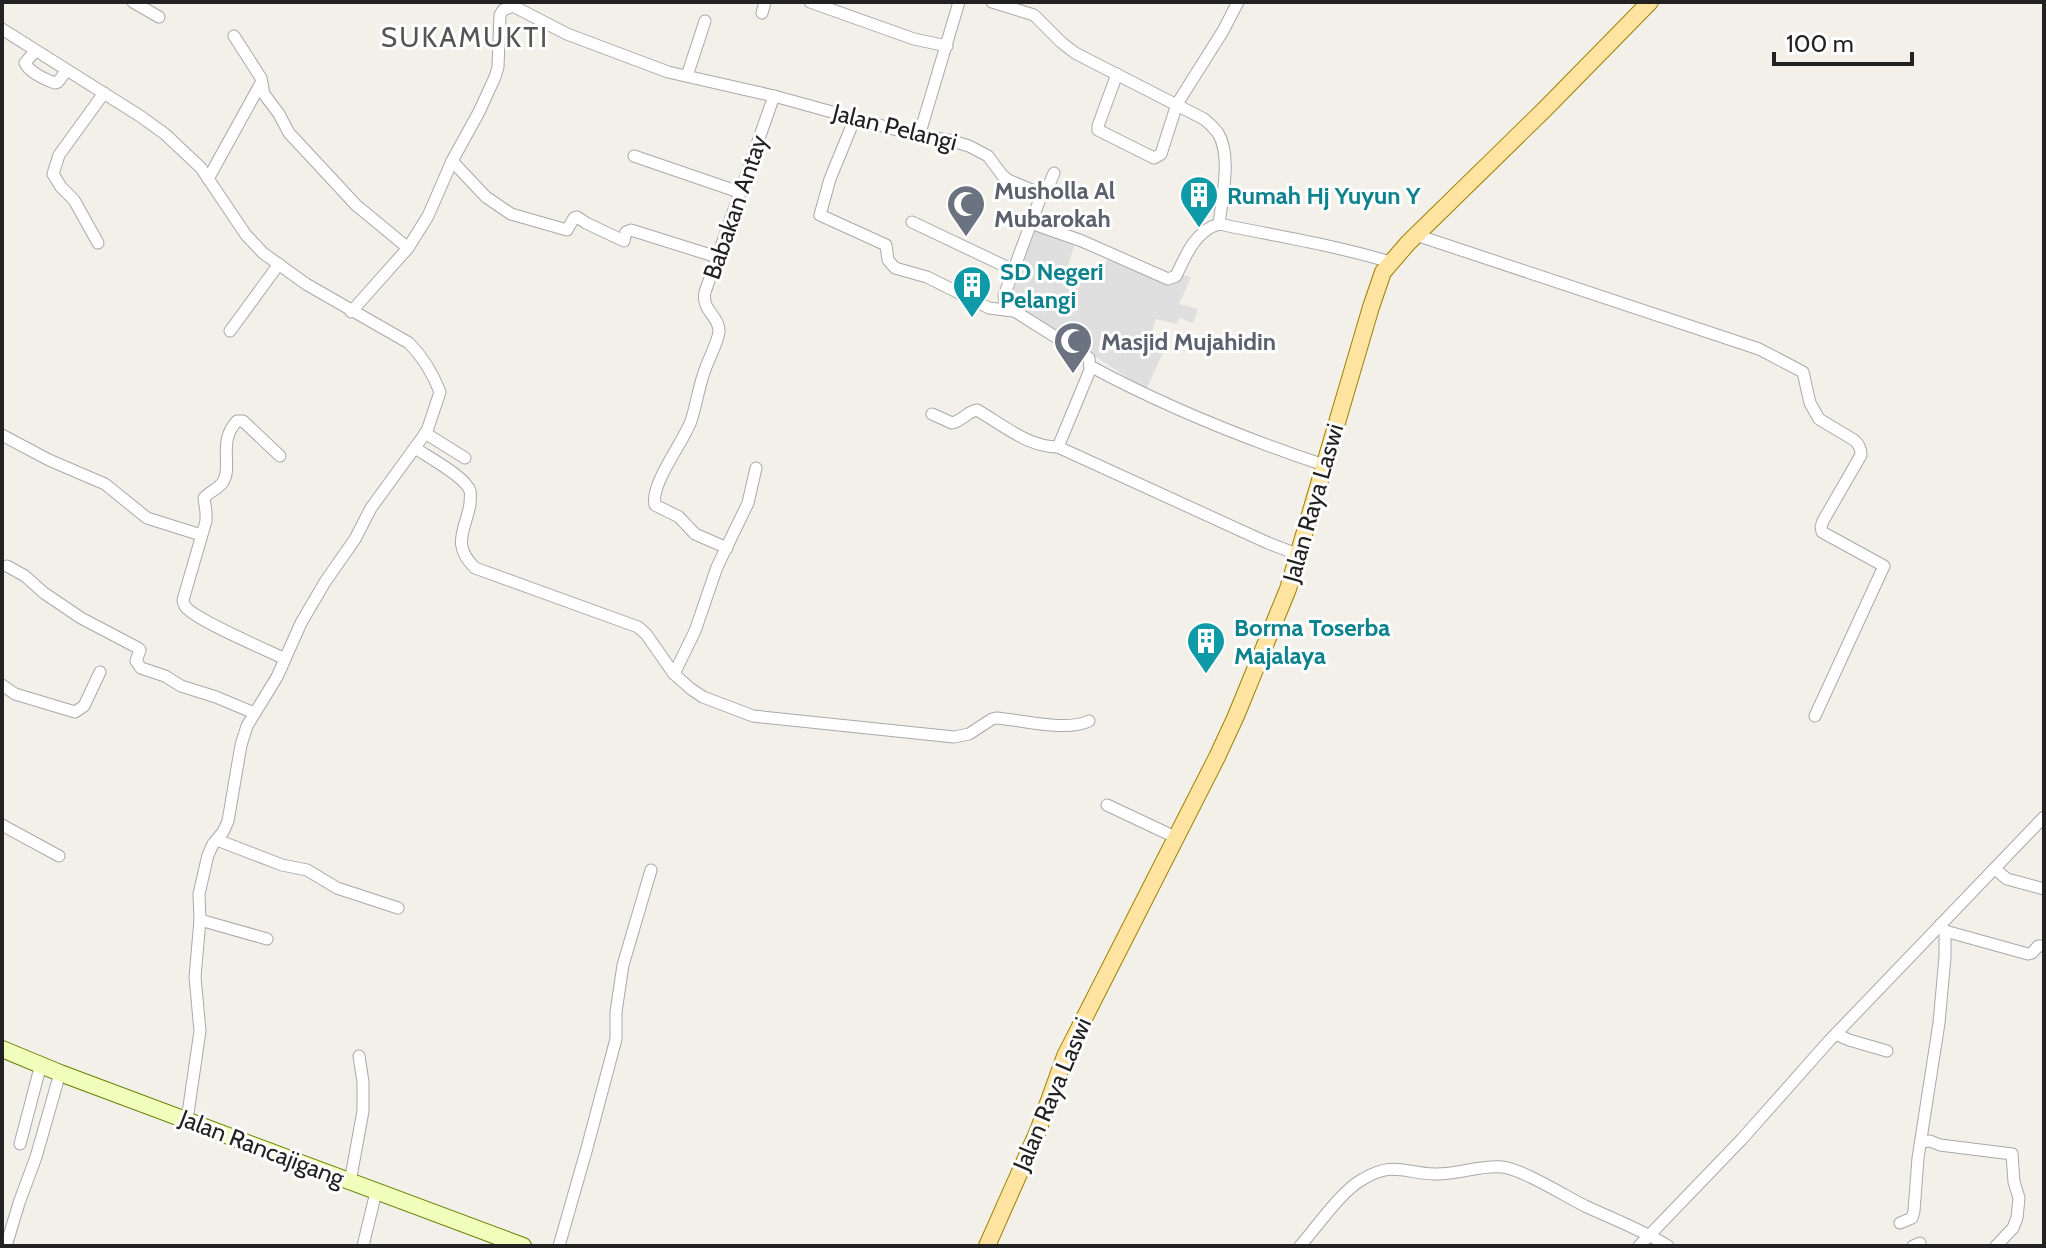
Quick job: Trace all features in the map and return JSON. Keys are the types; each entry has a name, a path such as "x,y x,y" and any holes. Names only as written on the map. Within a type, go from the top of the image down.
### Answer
{"main road":[{"name":"Jalan Raya Laswi","path":"987,1246 1038,1131 1062,1064 1236,716 1288,589 1383,272 1416,235 1650,2"},
{"name":"Jalan Rancajigang","path":"2,1049 523,1246"}],"street":[{"path":"133,2 159,17"},
{"path":"810,2 914,39 947,46"},
{"path":"919,136 959,2"},
{"path":"992,2 1034,15 1075,53 1204,119 1223,144 1224,188 1219,224"},
{"path":"1117,74 1098,126 1099,132 1157,158 1162,152 1177,104 1238,2"},
{"path":"351,312 408,248 428,216 452,161 490,91 498,67 500,15 512,4"},
{"name":"Jalan Pelangi","path":"512,4 567,34 668,72 774,96 976,149 988,156 1008,180 1039,193 1041,198"},
{"path":"687,76 705,21"},
{"path":"2,29 165,134 201,168 246,235 263,253 351,312 409,343 440,392 425,433 371,508 355,539 325,582 247,726 228,821 208,855 199,894 195,977 199,1046 187,1120"},
{"path":"234,36 261,78 264,94 289,133 356,205 408,248"},
{"path":"35,51 25,63 34,73 55,83 66,71"},
{"path":"208,179 261,83"},
{"path":"98,243 74,200 53,174 59,155 104,93"},
{"name":"Babakan Antay","path":"727,548 695,534 679,517 655,505 654,501 656,490 691,422 705,368 719,331 704,298 774,96"},
{"path":"855,118 830,179 820,215 886,245 888,260 895,268 927,277 989,308 1013,311"},
{"path":"634,156 739,192"},
{"path":"452,161 486,197 511,214 567,230 577,217 624,241 626,232 631,230 717,257"},
{"path":"1054,173 1031,223 1004,301 1013,311 1089,358 1090,366 1058,447"},
{"path":"912,222 1013,270"},
{"path":"1031,223 1082,241 1168,279 1176,276 1202,232 1219,224 1308,241 1390,262"},
{"path":"1416,235 1759,349 1803,372 1810,403 1819,419 1854,440 1861,449 1861,455 1823,521 1822,532 1884,566 1815,716"},
{"path":"230,331 279,264"},
{"path":"1090,366 1132,389 1324,465"},
{"path":"932,414 952,423 977,410 1039,445 1058,447 1079,455 1297,554"},
{"path":"280,456 243,421 234,423 228,433 224,479 221,485 204,497 206,516 183,595 186,607 219,628 285,659"},
{"path":"425,433 465,458"},
{"path":"2,435 55,463 105,484 147,518 201,535"},
{"path":"415,448 464,481 470,490 461,545 466,560 475,568 638,627 674,674 703,697 763,718 954,737 969,734 996,718 1060,725 1089,721"},
{"path":"674,674 690,642 712,578 751,497 756,468"},
{"path":"7,566 81,618 138,648 136,661 141,668 254,713"},
{"path":"2,685 15,694 75,712 84,706 100,672"},
{"path":"1107,805 1175,837"},
{"path":"1644,1241 1742,1139 1836,1034 1943,928 2044,817"},
{"path":"2,825 59,856"},
{"path":"217,840 282,865 307,870 337,888 398,908"},
{"path":"1995,869 2007,879 2044,889"},
{"path":"559,1246 616,1039 616,1012 623,965 651,870"},
{"path":"200,920 267,939"},
{"path":"1943,928 2028,954 2038,946 2044,946"},
{"path":"1900,1223 1914,1216 1921,1142 1939,1023 1945,957 1943,928"},
{"path":"1836,1034 1887,1051"},
{"path":"350,1182 363,1114 359,1056"},
{"path":"20,1144 41,1064"},
{"path":"6,1246 60,1073"},
{"path":"1921,1142 2012,1154 2014,1182 2019,1198 2017,1218 2013,1228 1996,1246"},
{"path":"1300,1246 1356,1183 1377,1172 1396,1168 1436,1174 1472,1168 1508,1168 1615,1220 1644,1241 1668,1246"},
{"path":"363,1246 376,1192"}],"shaded area":[{"path":"1035,231 1075,243 1067,269 1079,276 1085,270 1097,273 1108,259 1171,285 1183,275 1191,277 1179,304 1198,309 1193,323 1180,318 1176,324 1156,319 1150,340 1165,348 1146,390 1010,300"}],"place":[{"name":"Rumah Hj Yuyun Y","path":"1199,229"},
{"name":"Musholla Al Mubarokah","path":"966,238"},
{"name":"SD Negeri Pelangi","path":"972,319"},
{"name":"Masjid Mujahidin","path":"1073,375"},
{"name":"Borma Toserba Majalaya","path":"1206,675"}],"district":[{"name":"SUKAMUKTI","path":"465,37"}]}
